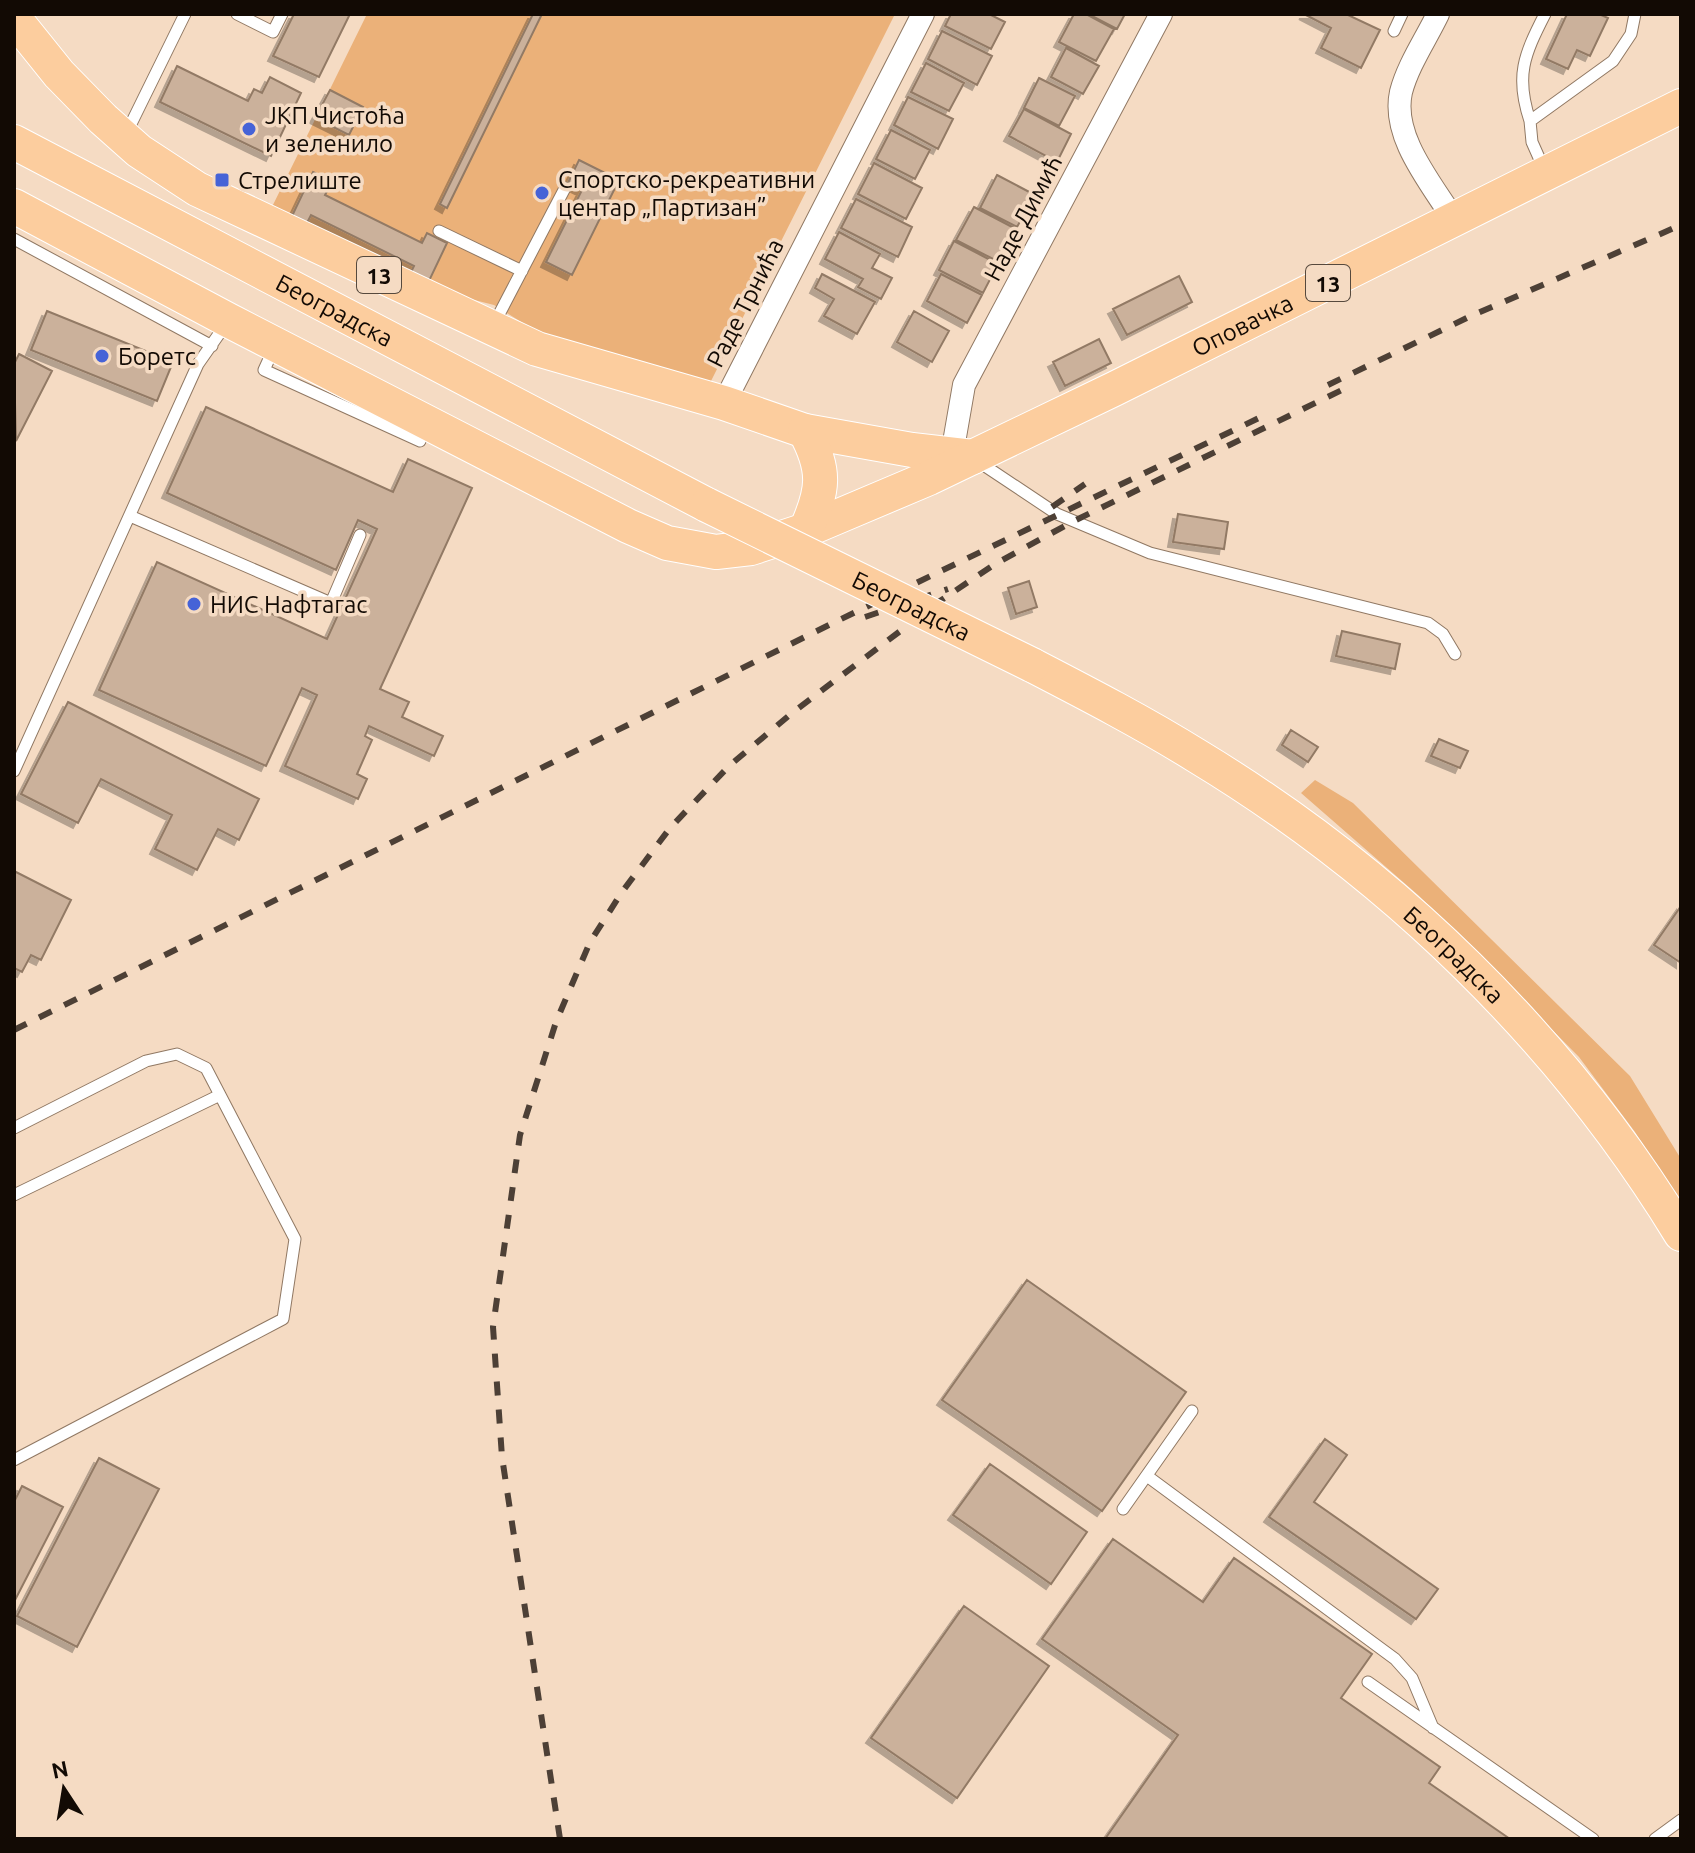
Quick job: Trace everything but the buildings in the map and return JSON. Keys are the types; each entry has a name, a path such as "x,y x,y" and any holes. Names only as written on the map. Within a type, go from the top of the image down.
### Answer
{"main road":[{"name":"13","path":"14,18 81,98 139,151 197,189 537,349 724,403 805,431 962,456"},
{"name":"Оповачка","path":"962,456 1454,220 1681,106"},
{"name":"Београдска","path":"14,142 707,505 1032,665 1142,723 1246,787 1334,850 1417,919 1497,997 1572,1082 1628,1155 1681,1234"},
{"name":"13","path":"14,206 220,333 275,345 667,543 716,552 751,548 806,530 929,478 962,456"},
{"path":"805,431 816,451 821,470 821,487 806,530"}],"street":[{"name":"Раде Трнића","path":"724,403 923,14"},
{"name":"Наде Димић","path":"962,456 964,385 1161,14"},
{"path":"1438,14 1407,76 1401,94 1399,117 1410,149 1454,220"}],"lane":[{"path":"124,138 185,14"},
{"path":"237,14 273,32 282,14"},
{"path":"1394,31 1402,14"},
{"path":"1545,14 1525,53 1522,96 1530,121 1532,142 1546,174"},
{"path":"1530,121 1613,61 1631,34 1635,14"},
{"path":"492,328 565,188"},
{"path":"439,231 522,271"},
{"path":"14,239 220,333 198,364 14,771"},
{"path":"275,345 264,370 420,441"},
{"path":"962,456 1072,522 1150,553 1428,623 1443,634 1455,654"},
{"path":"130,516 331,603 360,535"},
{"path":"14,1128 146,1061 177,1054 206,1068 295,1239 283,1319 14,1460"},
{"path":"14,1195 220,1095"},
{"path":"1123,1509 1192,1411"},
{"path":"1147,1476 1395,1659 1412,1678 1433,1728"},
{"path":"1368,1682 1593,1839"},
{"path":"1655,1839 1681,1820"}],"shaded area":[{"name":"Спортско-рекреативни центар „Партизан”","path":"367,14 895,14 706,391 539,333 494,305 435,290 269,213"},
{"path":"1315,780 1353,803 1630,1076 1681,1159 1681,1205 1635,1132 1579,1057 1418,895 1301,793"}],"railway":[{"path":"1328,385 1471,316 1681,225"},
{"path":"560,1839 502,1457 493,1327 520,1135 556,1022 590,942 622,892 670,828 729,766 792,713 940,601 995,564 1072,522 1348,387"},
{"path":"14,1030 837,621 1259,418"},
{"path":"1052,507 1085,484"},
{"path":"865,617 948,589"}],"place":[{"name":"ЈКП Чистоћа и зеленило","path":"249,129"},
{"name":"Стрелиште","path":"222,180"},
{"name":"Спортско-рекреативни центар „Партизан”","path":"542,193"},
{"name":"Боретс","path":"102,356"},
{"name":"НИС Нафтагас","path":"194,604"}]}
